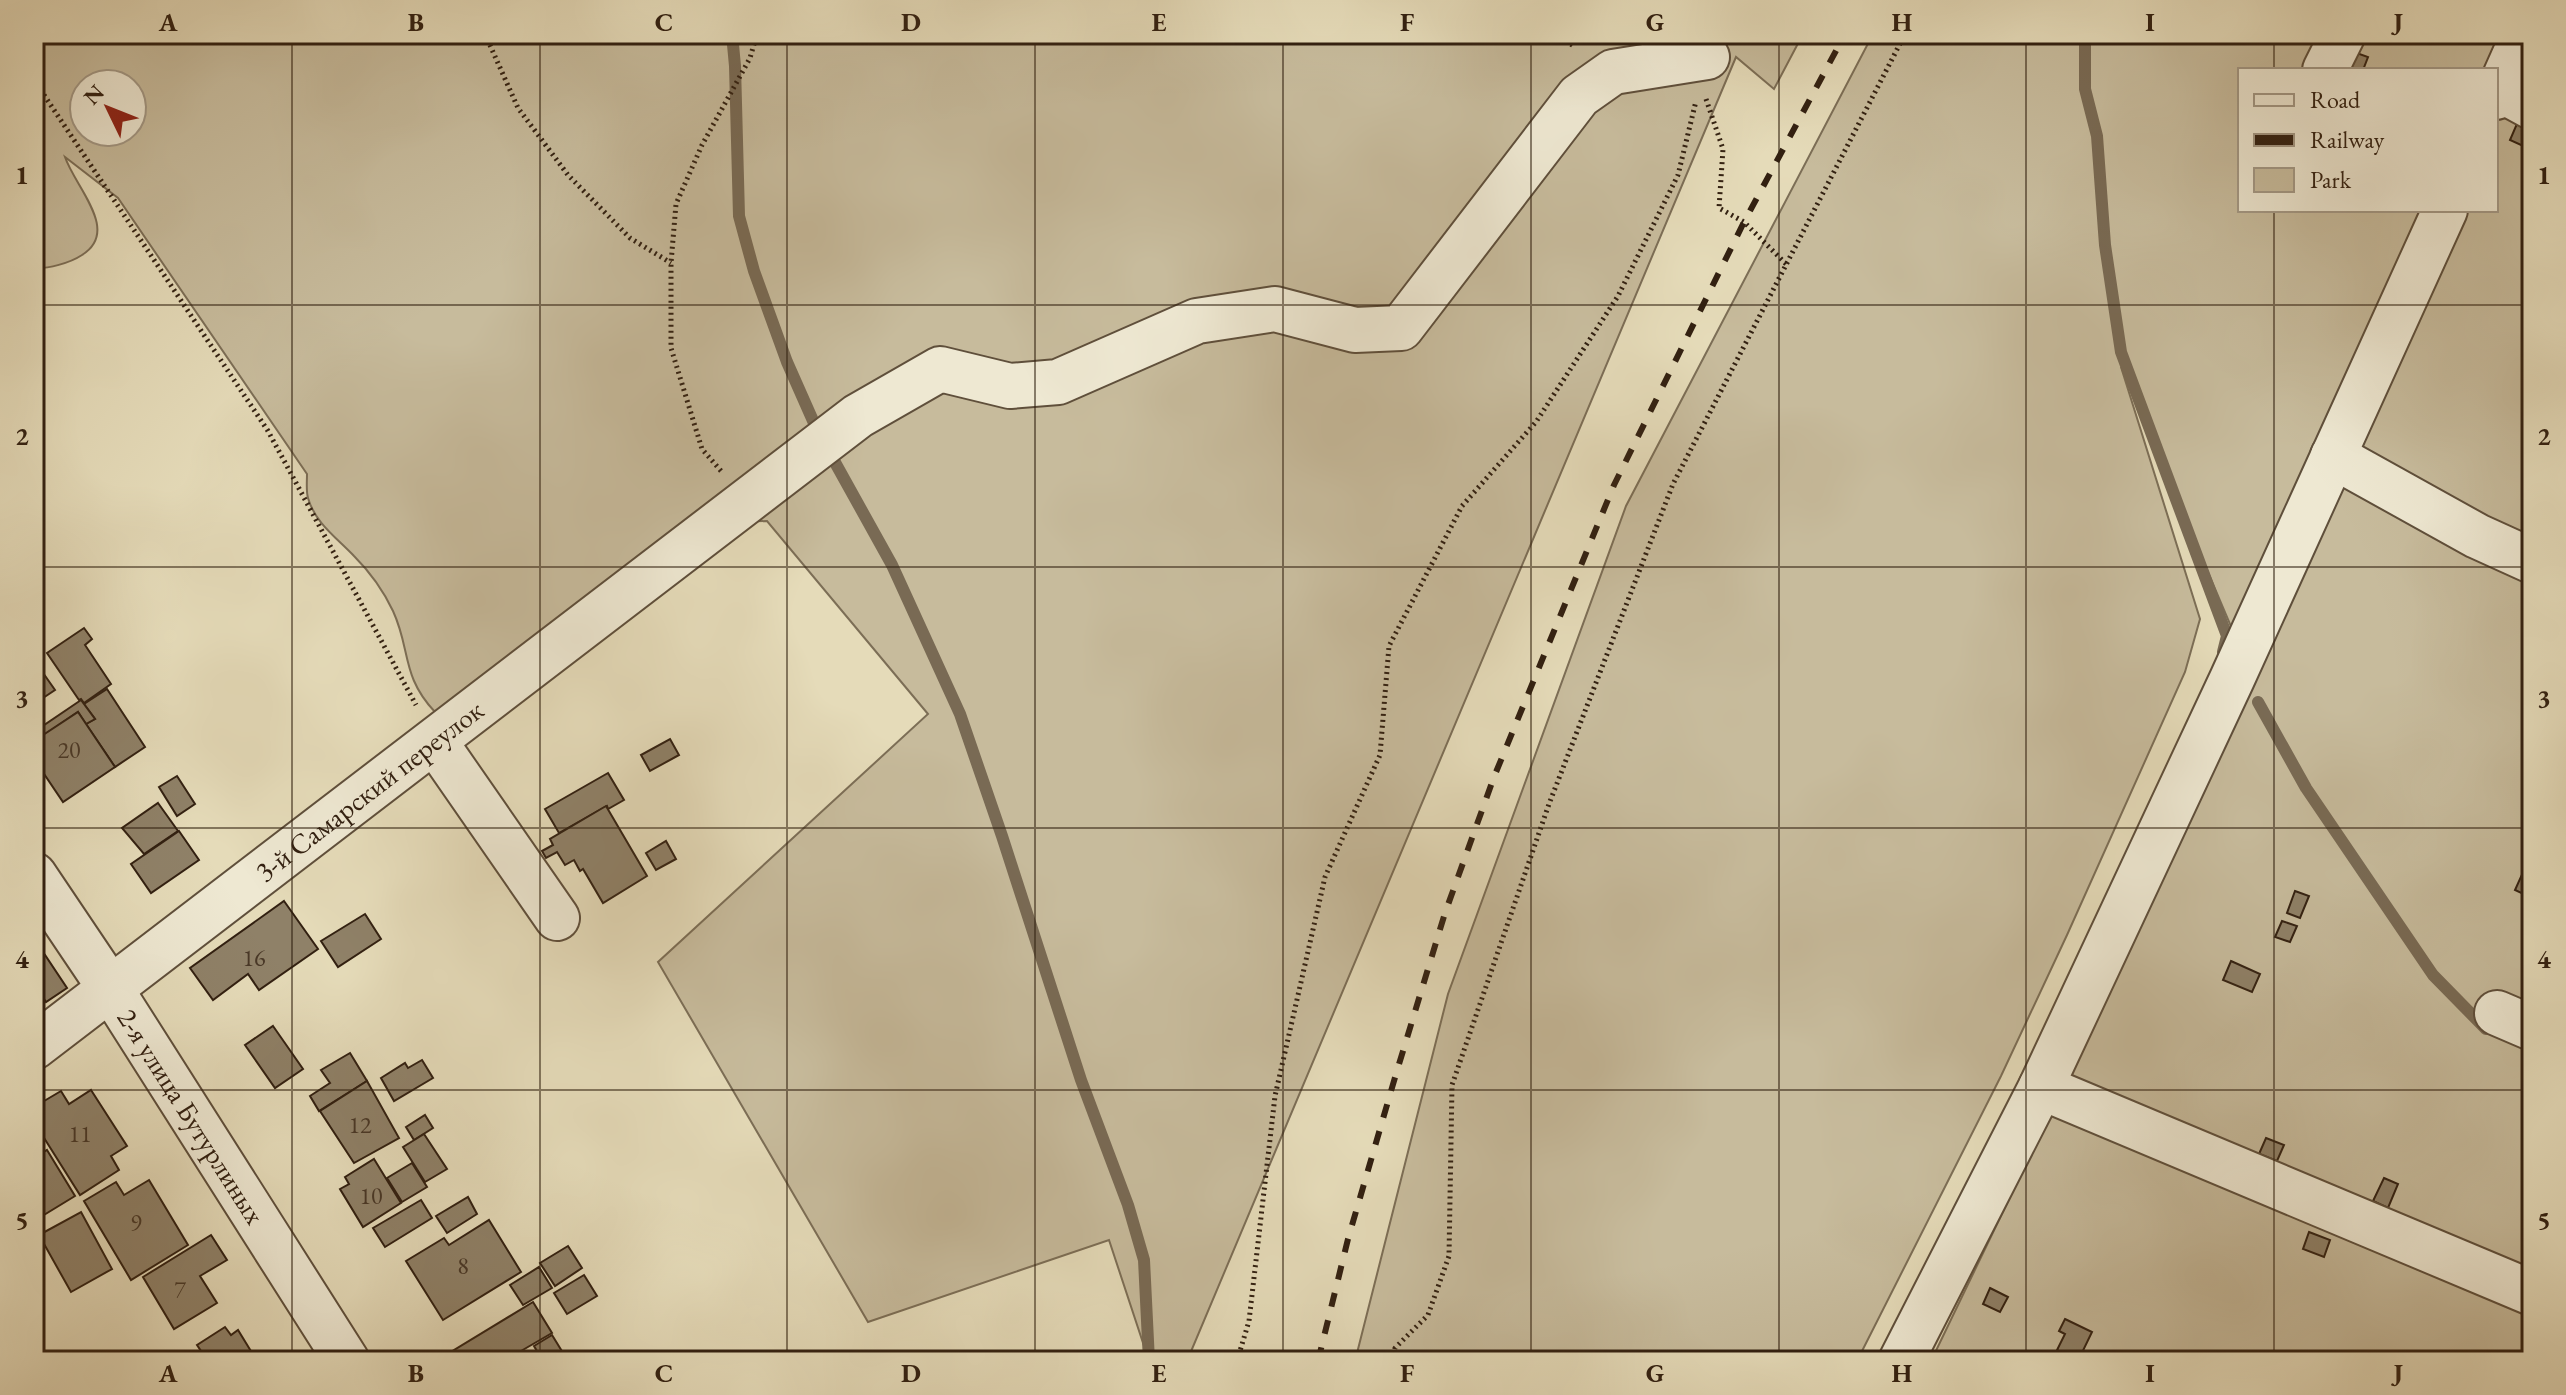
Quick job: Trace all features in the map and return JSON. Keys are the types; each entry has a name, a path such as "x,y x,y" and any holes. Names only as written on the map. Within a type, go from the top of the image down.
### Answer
{"street":[{"path":"2326,68 2343,34"},
{"path":"2509,98 2524,34"},
{"name":"3-й Самарский переулок","path":"34,1047 858,416 940,369 1010,386 1058,382 1197,321 1275,309 1355,330 1401,328 1579,96 1613,72 1704,70"},
{"path":"1901,1361 2041,1087 2444,212"},
{"path":"2333,456 2477,536 2532,561"},
{"path":"435,742 557,918"},
{"name":"2-я улица Бутурлиных","path":"34,875 110,988 347,1361"},
{"path":"2041,1087 2532,1293"}],"path":[{"path":"485,34 518,108 568,175 630,238 671,263"},
{"path":"748,502 702,449 671,348 671,263 676,204 702,145 750,58 757,34"},
{"path":"1393,1361 1395,1348 1428,1315 1449,1256 1452,1085 1549,804 1673,484 1905,34"},
{"path":"1704,70 1723,149 1719,208 1744,222 1786,264"},
{"path":"1237,1361 1249,1321 1275,1096 1325,877 1380,755 1389,646 1462,506 1536,422 1618,296 1678,175 1704,70"},
{"path":"34,80 42,97 268,431 435,742"}],"green space":[{"path":"34,34 1803,34 1774,89 1736,57 1187,1361 1149,1361 1109,1240 868,1322 658,962 928,714 767,521 699,523 435,712 417,687 399,625 385,596 365,568 327,530 311,507 307,474 118,198 65,157 92,208 97,234 93,245 82,255 52,266 34,268"},
{"path":"1873,34 2532,34 2532,1361 1931,1361 2052,1110 2252,676 2121,367 2200,619 2185,672 2067,935 2001,1076 1857,1361 1355,1361 1448,994 1626,506"}],"building":[{"path":"2351,51 2368,57 2364,68 2344,68"},
{"path":"2519,119 2532,125 2532,150 2510,140"},
{"path":"84,628 92,639 85,645 111,684 84,703 47,653"},
{"path":"34,660 55,690 34,704"},
{"path":"107,689 145,747 115,767 86,724 95,719 84,704"},
{"path":"81,700 95,719 86,724 78,712 37,740 34,732"},
{"path":"78,712 115,767 63,802 34,759 34,741"},
{"path":"670,739 679,755 650,771 641,755"},
{"path":"608,773 624,800 559,833 545,809"},
{"path":"177,776 195,804 177,816 159,787"},
{"path":"158,803 178,831 144,854 122,828"},
{"path":"606,806 647,876 603,903 583,869 580,871 574,860 565,865 557,852 546,858 542,851 553,845 550,839"},
{"path":"179,831 199,860 151,893 131,864"},
{"path":"666,841 676,859 656,870 646,853"},
{"path":"2524,870 2532,874 2532,898 2515,890"},
{"path":"2295,891 2309,896 2300,918 2287,913"},
{"path":"284,901 318,949 259,990 248,974 213,1000 190,968"},
{"path":"365,914 381,939 338,967 321,941"},
{"path":"2282,921 2297,926 2290,942 2275,937"},
{"path":"34,946 42,957 45,955 67,988 46,1002 34,984"},
{"path":"2231,961 2260,974 2252,992 2223,980"},
{"path":"273,1026 303,1069 275,1088 245,1045"},
{"path":"350,1053 367,1081 319,1111 310,1096 330,1083 321,1070"},
{"path":"422,1060 433,1078 394,1101 381,1078 405,1063 408,1068"},
{"path":"367,1081 399,1138 354,1163 320,1111"},
{"path":"91,1090 127,1146 111,1156 119,1170 80,1195 34,1122 34,1107 61,1091 69,1104"},
{"path":"425,1115 433,1128 414,1140 406,1127"},
{"path":"424,1134 447,1169 425,1182 403,1147"},
{"path":"2266,1138 2284,1145 2277,1161 2259,1154"},
{"path":"47,1150 75,1196 34,1221 34,1158"},
{"path":"374,1159 401,1203 363,1227 340,1189 349,1184 345,1177"},
{"path":"412,1163 427,1187 402,1202 387,1178"},
{"path":"2384,1178 2398,1184 2388,1208 2373,1201"},
{"path":"149,1180 188,1245 131,1280 84,1201 116,1182 124,1195"},
{"path":"468,1197 477,1214 447,1233 436,1216"},
{"path":"421,1200 432,1218 385,1247 373,1228"},
{"path":"81,1212 112,1269 71,1292 39,1235"},
{"path":"489,1220 521,1272 443,1320 406,1261 444,1238 449,1245"},
{"path":"2309,1232 2330,1240 2324,1257 2303,1249"},
{"path":"211,1235 227,1260 200,1276 217,1303 174,1329 143,1277"},
{"path":"568,1246 582,1268 555,1286 540,1263"},
{"path":"539,1267 552,1288 523,1305 510,1285"},
{"path":"584,1275 597,1296 567,1314 554,1293"},
{"path":"1990,1288 2008,1297 2000,1312 1983,1304"},
{"path":"533,1302 552,1333 521,1351 527,1361 436,1361"},
{"path":"2065,1319 2092,1332 2078,1361 2057,1350 2065,1334 2059,1331"},
{"path":"225,1327 231,1335 238,1330 257,1361 191,1361 203,1354 197,1345"},
{"path":"552,1335 568,1361 543,1361 534,1346"}],"waterway":[{"path":"732,34 739,216 754,271 787,362 814,423"},
{"path":"2085,34 2085,89 2097,136 2105,245 2121,352 2227,636 2223,652"},
{"path":"832,457 892,565 960,714 1081,1080 1128,1205 1144,1260 1149,1361"},
{"path":"2258,702 2306,788 2433,975 2486,1029"}],"railway":[{"path":"1318,1361 1348,1239 1396,1074 1445,913 1494,777 1614,485 1744,222 1845,34"}]}
